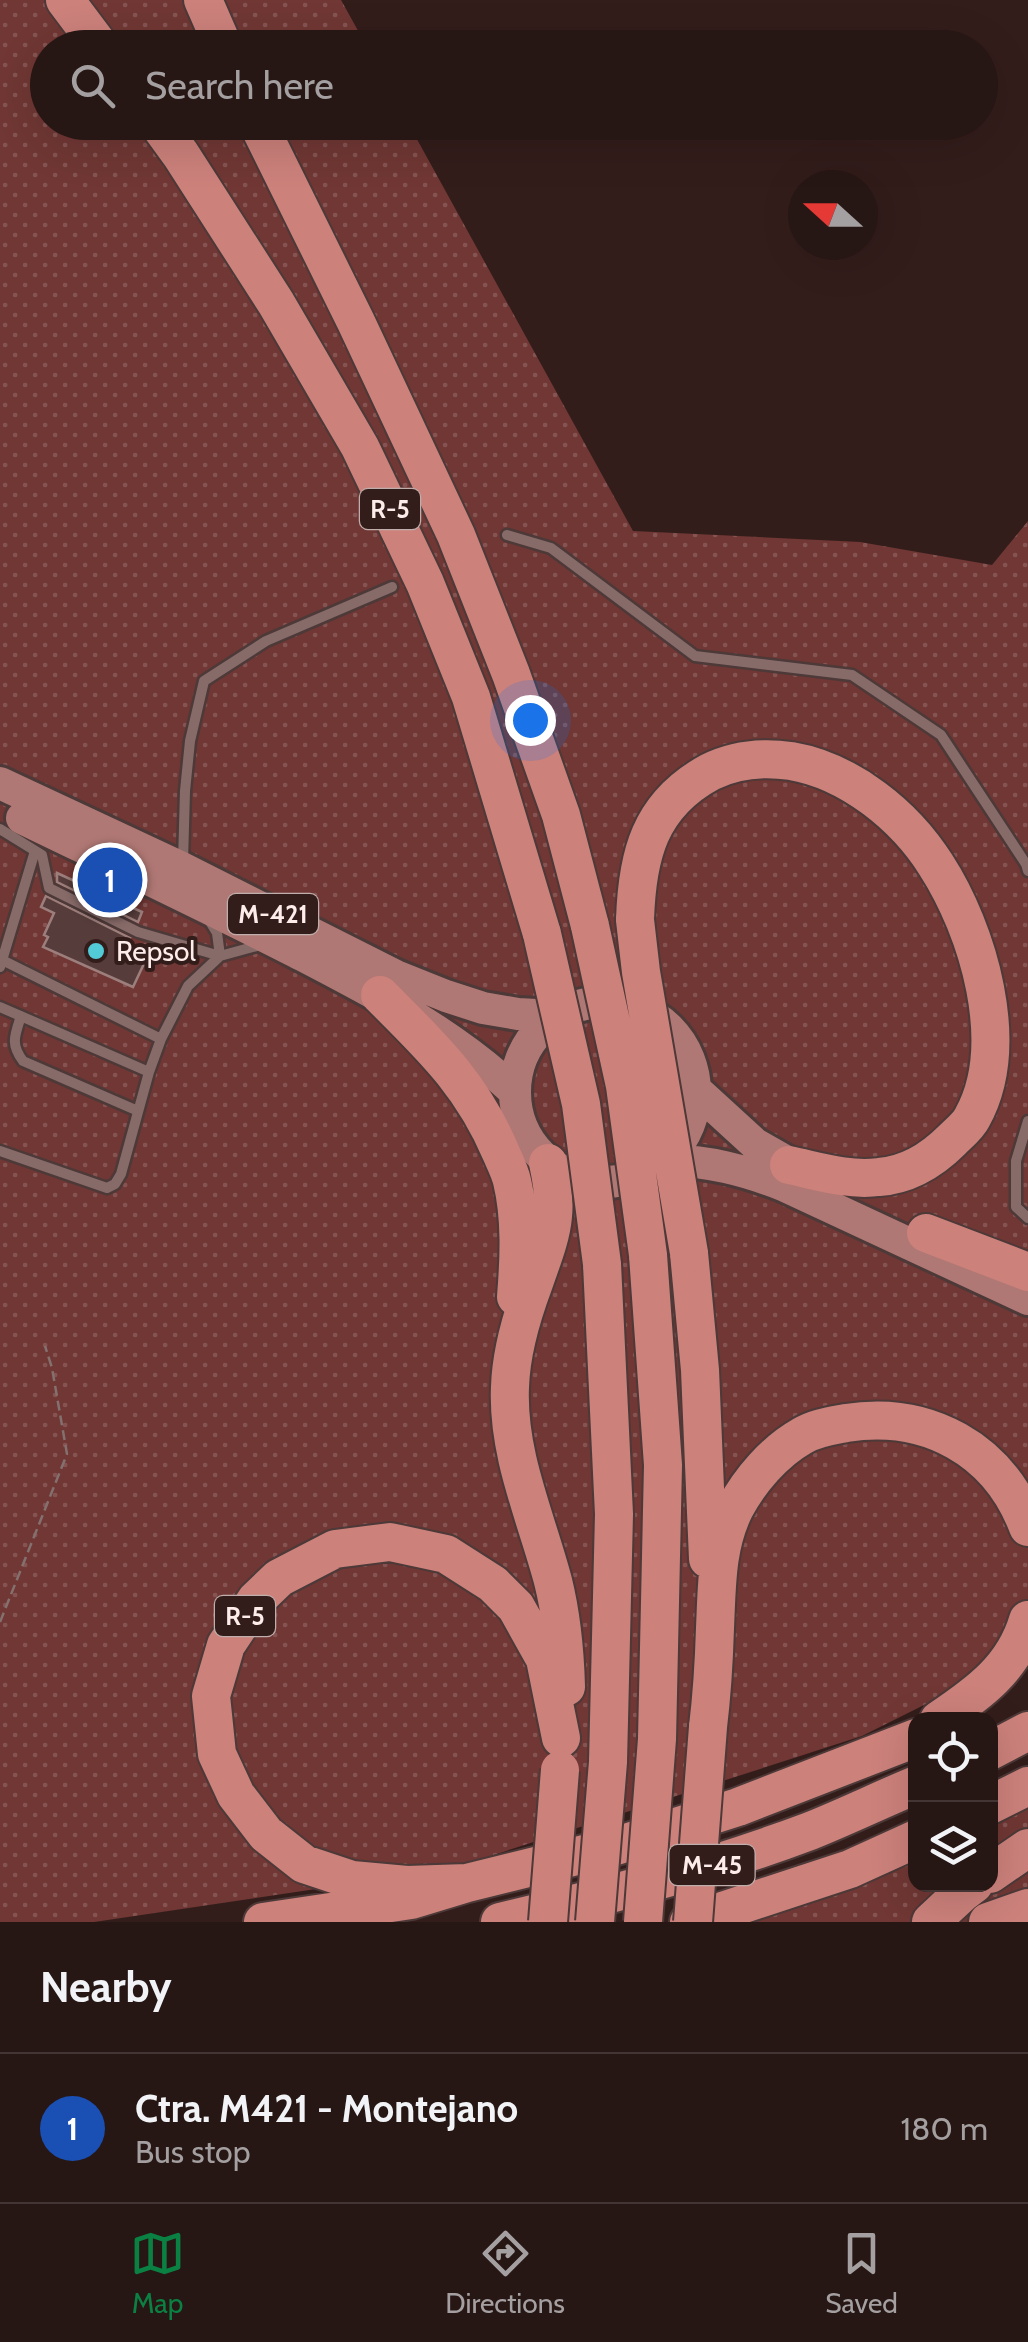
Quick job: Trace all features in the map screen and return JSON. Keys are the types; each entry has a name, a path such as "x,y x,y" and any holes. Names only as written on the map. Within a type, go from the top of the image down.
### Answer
{"highway":[{"path":"66,0 88,30"},
{"path":"203,0 216,30"},
{"name":"R-5","path":"170,140 276,302 368,464 424,583 472,696 542,934 581,1104 602,1264 614,1514 608,1762 595,1922"},
{"name":"R-5","path":"267,140 456,535 511,674 561,815 625,1086 648,1256 663,1466 657,1739 643,1922"},
{"path":"708,1727 708,1528 700,1370 689,1253 634,920 636,880 650,832 669,805 707,774 731,763 768,758 840,776 895,818 936,864 965,919 986,986 991,1031 989,1072 972,1120 941,1151 912,1170 881,1178 848,1178 788,1165"},
{"path":"380,995 464,1084 487,1120 512,1181 519,1248 510,1416 515,1450 564,1634 566,1692 548,1922"},
{"path":"510,1383 523,1312 553,1220 548,1163"},
{"path":"926,1233 1028,1272"},
{"path":"691,1922 718,1562 724,1534 736,1507 776,1454 802,1435 822,1428 866,1420 916,1424 945,1434 992,1468 1028,1527"},
{"name":"R-5","path":"467,1883 406,1885 352,1880 304,1864 266,1834 236,1795 217,1754 211,1696 226,1645 256,1600 279,1578 335,1549 390,1542 446,1554 493,1584 516,1607 545,1658 560,1754"},
{"path":"949,1712 1001,1672 1016,1651 1028,1620"},
{"path":"974,1712 1028,1684"},
{"path":"998,1747 1028,1730"},
{"name":"M-45","path":"263,1922 411,1900 613,1847 738,1807 872,1757 908,1739"},
{"path":"996,1802 1028,1786"},
{"name":"M-45","path":"500,1922 593,1900 711,1865 812,1830 908,1788"},
{"name":"M-45","path":"691,1922 850,1869 908,1843"},
{"path":"998,1869 1028,1848"},
{"path":"931,1922 967,1892"},
{"path":"988,1922 1028,1908"}],"main road":[{"name":"M-421","path":"0,783 429,990 483,1008 518,1014 554,1016 576,1006 610,1002 644,1010 678,1036 694,1068 696,1090"},
{"name":"M-421","path":"0,807 380,995 451,1039 514,1092"},
{"path":"554,1016 529,1042 518,1067 514,1092 523,1131 548,1163 577,1178 610,1182 642,1174 666,1160 682,1137 692,1115 696,1090"},
{"path":"696,1090 754,1144 788,1165 1028,1283"},
{"path":"666,1160 714,1163 743,1170 1028,1299"}],"lane":[{"path":"508,535 551,548 695,656 852,675 941,735 1028,871"},
{"path":"182,868 190,741 204,681 266,640 392,587"},
{"path":"0,829 42,855 49,888 138,932 220,956"},
{"path":"35,851 1,963 161,1039"},
{"path":"199,904 217,933 220,956"},
{"path":"0,1152 107,1188 115,1184 148,1072 188,986 220,956 274,941"},
{"path":"0,1007 148,1072"},
{"path":"21,1016 15,1038 16,1050 23,1060 138,1111"},
{"path":"1028,1120 1016,1161 1016,1207 1028,1218"}],"path":[{"path":"0,1622 67,1454 45,1346"}],"shaded area":[{"path":"0,0 341,0 358,30 30,30 30,140 417,140 633,531 860,542 992,565 1028,521 1028,1653 862,1736 450,1869 94,1922 0,1922"},
{"path":"1028,1795 1028,1922 743,1922 908,1855 908,1892 998,1892 998,1813"}],"building":[{"path":"57,873 142,912 138,922 57,882"},
{"name":"Repsol","path":"46,896 130,938 126,945 148,955 133,987 43,947 54,913 41,907"}],"place":[{"name":"Ctra. M421 - Montejano","path":"110,880"},
{"name":"Repsol","path":"96,951"}]}
